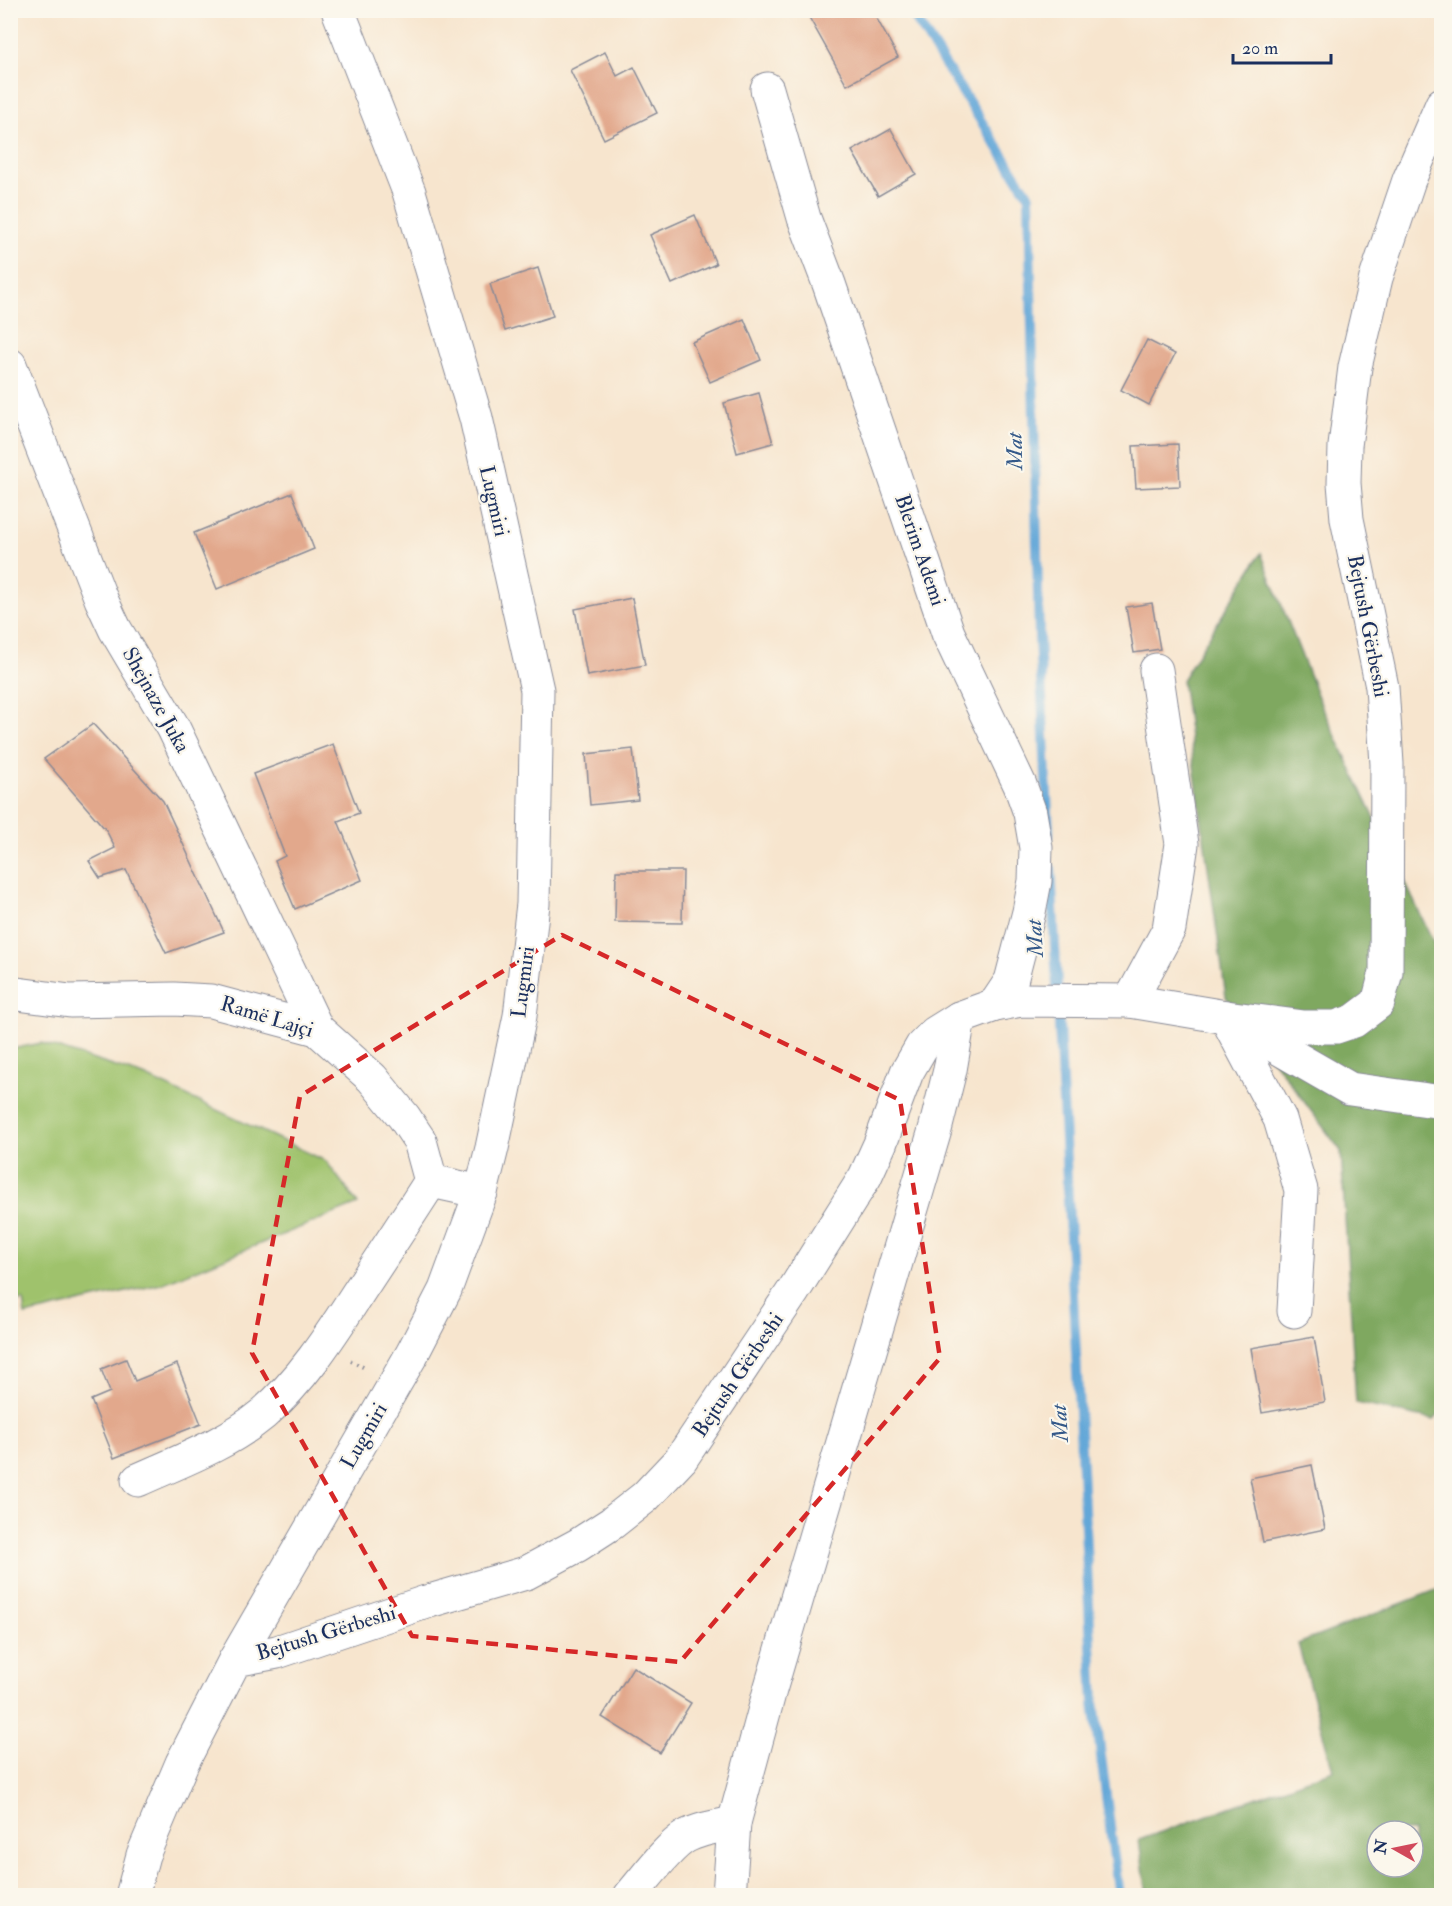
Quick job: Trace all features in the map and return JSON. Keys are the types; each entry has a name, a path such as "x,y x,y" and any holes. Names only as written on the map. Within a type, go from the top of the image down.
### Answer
{"street":[{"name":"Lugmiri","path":"132,1896 143,1855 182,1763 236,1660 412,1354 445,1290 481,1192 492,1148 520,1016 532,915 537,690 476,418 409,192 338,10"},
{"name":"Blerim Ademi","path":"767,89 804,218 829,284 948,633 1020,785 1030,813 1036,848 1033,891 1011,981 1008,1003"},
{"name":"Bejtush Gërbeshi","path":"236,1660 277,1652 426,1602 526,1573 612,1524 645,1497 681,1459 795,1290 865,1177 907,1072 922,1046 935,1033 959,1018 1008,1003 1130,1001 1304,1027 1336,1027 1354,1021 1378,1003 1386,972 1387,764 1382,687 1347,519 1344,483 1345,446 1355,367 1376,278 1409,180 1442,104"},
{"name":"Shejnaze Juka","path":"10,366 101,599 115,629 173,727 317,1029"},
{"path":"1130,1001 1168,929 1182,844 1156,670"},
{"name":"Ramë Lajçi","path":"10,993 70,1001 165,999 211,1001 317,1029 372,1078 404,1117 420,1141 431,1181"},
{"path":"1226,1017 1350,1089 1442,1102"},
{"path":"1226,1017 1280,1119 1301,1190 1294,1311"},
{"path":"729,1896 734,1823 773,1678 935,1130 950,1070 959,1018"},
{"path":"138,1480 218,1443 262,1415 280,1398 322,1349 431,1181 481,1192"},
{"path":"630,1896 663,1857 684,1837 734,1823"}],"path":[{"path":"322,1349 362,1366 390,1392"}],"highlighted area":[{"path":"562,935 900,1100 940,1358 680,1662 412,1636 252,1353 300,1096"}],"green space":[{"path":"1261,553 1322,707 1441,958 1442,1413 1433,1420 1356,1403 1341,1151 1226,997 1182,680"},
{"path":"41,1043 144,1076 326,1161 358,1204 161,1284 25,1315 23,1300 11,1304 11,1049"},
{"path":"1441,1588 1441,1895 1147,1895 1139,1840 1333,1770 1298,1644"}],"building":[{"path":"805,10 872,10 898,57 847,85"},
{"path":"605,52 617,76 634,67 657,113 604,139 570,70"},
{"path":"891,129 916,174 878,196 852,151"},
{"path":"695,215 716,264 672,284 650,235"},
{"path":"538,268 553,316 505,331 490,284"},
{"path":"744,319 761,360 710,382 692,342"},
{"path":"1147,340 1175,354 1149,405 1121,390"},
{"path":"759,393 773,443 737,453 724,403"},
{"path":"1178,444 1180,486 1136,488 1133,446"},
{"path":"292,493 314,549 217,589 194,533"},
{"path":"632,598 645,665 587,676 575,609"},
{"path":"1152,603 1160,649 1134,653 1126,607"},
{"path":"93,724 163,801 224,932 166,953 126,870 100,878 89,861 115,848 106,830 44,759"},
{"path":"333,744 359,813 338,821 362,880 295,909 275,861 285,856 253,774"},
{"path":"633,749 638,800 590,805 586,754"},
{"path":"616,871 683,871 682,923 615,922"},
{"path":"1314,1337 1325,1402 1262,1413 1251,1348"},
{"path":"126,1359 135,1381 177,1364 201,1424 114,1458 91,1400 110,1392 101,1369"},
{"path":"1312,1465 1325,1529 1263,1542 1250,1478"},
{"path":"633,1667 691,1703 660,1753 602,1717"}],"waterway":[{"name":"Mat","path":"910,10 1029,196 1039,637 1049,836"},
{"name":"Mat","path":"1051,869 1094,1702 1119,1896"}]}
